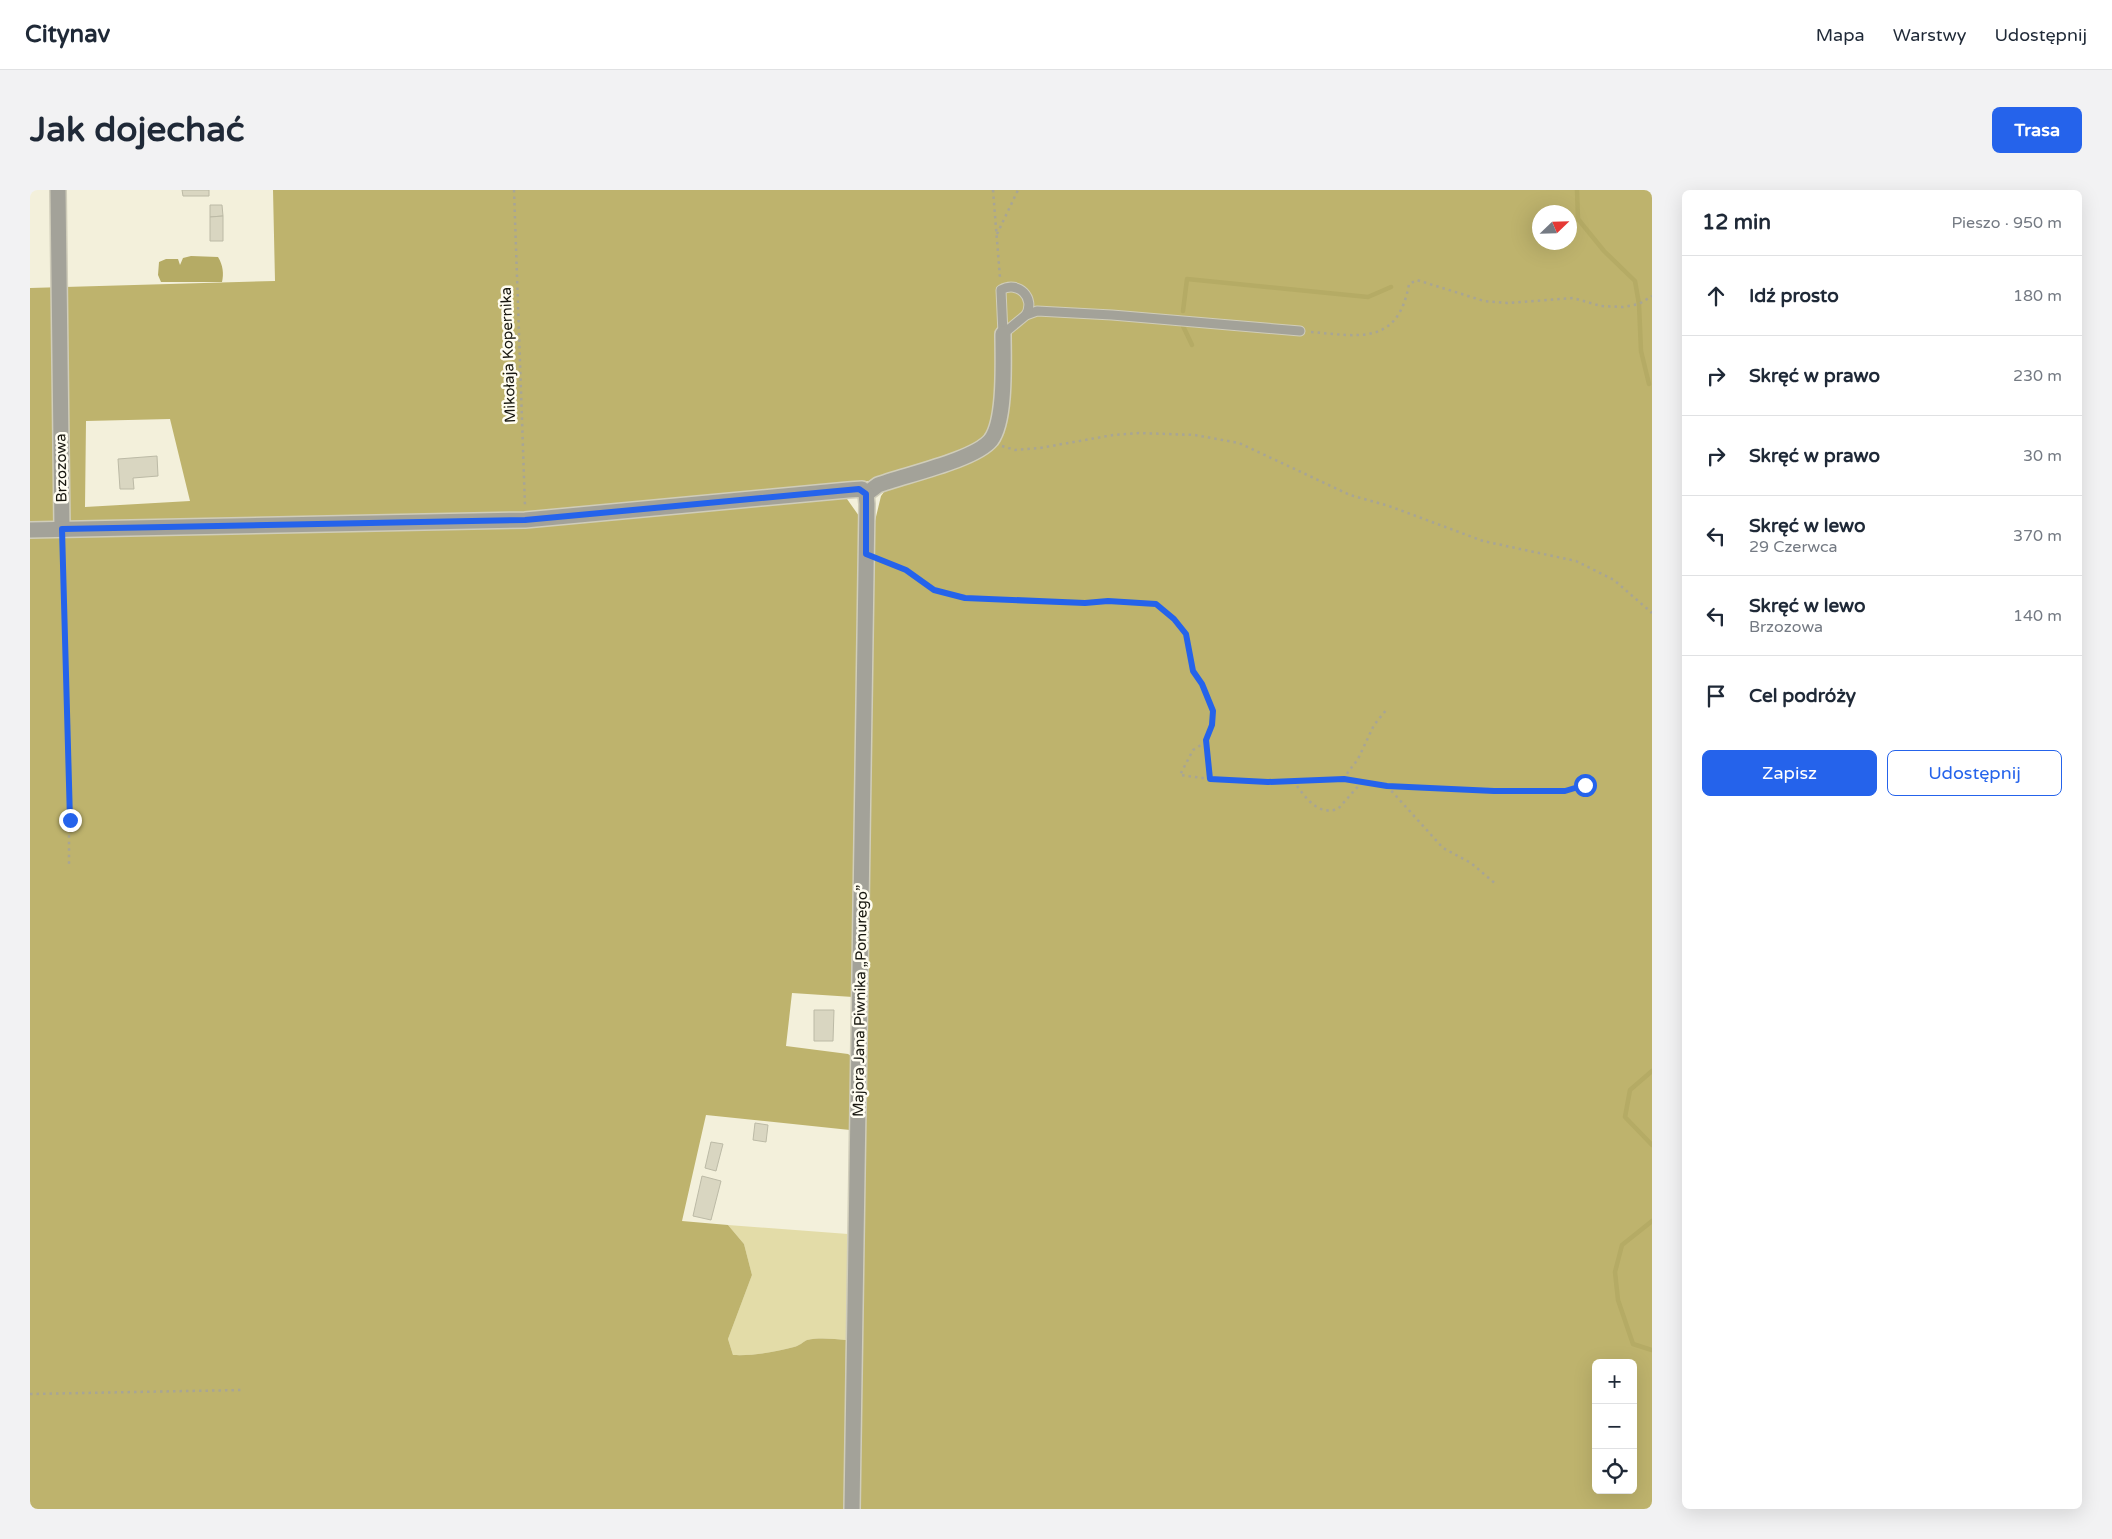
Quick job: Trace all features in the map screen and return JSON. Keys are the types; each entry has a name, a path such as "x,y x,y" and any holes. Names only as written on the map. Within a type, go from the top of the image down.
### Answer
{"street":[{"name":"Brzozowa","path":"58,190 62,529"},
{"path":"30,530 525,520 848,490 862,490 866,494 878,485 970,454 985,446 993,438 1002,405 1003,334"},
{"name":"Majora Jana Piwnika „Ponurego”","path":"852,1509 866,494"}],"lane":[{"path":"1006,286 1016,286 1022,289 1028,298 1030,309 1026,315 1003,334 1000,290 1006,286"},
{"path":"1026,315 1037,311 1112,315 1300,331"}],"path":[{"name":"Mikołaja Kopernika","path":"514,190 525,520"},
{"path":"992,190 1000,290"},
{"path":"996,235 1018,190"},
{"path":"1300,331 1361,336 1372,335 1387,327 1399,315 1409,284 1416,280 1484,301 1500,302 1573,298 1601,306 1624,307 1639,304 1652,296"},
{"path":"993,438 1001,446 1015,450 1040,448 1113,435 1139,433 1195,435 1239,443 1350,495 1389,506 1483,541 1576,561 1614,580 1652,613"},
{"path":"62,529 69,739 69,867"},
{"path":"866,554 906,570 934,590 965,598 1067,603 1108,601 1156,604 1174,619 1186,634 1193,671 1202,684 1213,711 1212,725 1206,742 1210,779"},
{"path":"1344,779 1358,759 1374,724 1387,709"},
{"path":"1206,742 1193,750 1180,775 1210,779 1293,781 1344,779 1387,786 1494,791 1565,791 1585,785 1594,779"},
{"path":"1293,781 1312,805 1328,810 1338,809 1361,783"},
{"path":"1387,786 1444,848 1471,863 1497,885"},
{"path":"30,1394 241,1390"}],"shaded area":[{"path":"273,190 1652,190 1652,1509 859,1509 875,521 881,496 898,473 869,481 807,487 847,499 859,516 853,997 792,993 786,1046 848,1054 851,1056 850,1130 706,1115 682,1221 728,1225 744,1244 752,1275 728,1339 733,1355 779,1350 796,1346 812,1339 846,1340 844,1509 30,1509 30,288 275,281","holes":["170,419 190,501 85,507 86,421"]},
{"path":"191,256 218,257 223,270 222,282 161,282 158,275 159,262 166,259 178,259 180,265 183,258"},
{"path":"728,1225 848,1234 846,1340 812,1339 796,1346 779,1350 733,1355 728,1339 752,1275 744,1244"}],"building":[{"path":"182,190 209,190 209,196 183,196"},
{"path":"210,205 222,205 223,216 210,217"},
{"path":"223,216 223,241 210,241 210,217"},
{"path":"157,456 158,476 133,478 134,489 120,489 118,459"},
{"path":"814,1010 834,1010 833,1041 814,1041"},
{"path":"755,1123 768,1125 766,1142 753,1140"},
{"path":"711,1142 723,1144 716,1171 705,1168"},
{"path":"702,1176 721,1181 711,1220 693,1216"}],"waterway":[{"path":"1577,190 1578,219 1604,251 1635,281 1639,304 1641,351 1649,384"},
{"path":"1183,311 1187,279 1368,297 1391,287"},
{"path":"1183,326 1192,345"},
{"path":"1652,1071 1630,1090 1625,1117 1652,1145"},
{"path":"1652,1221 1622,1245 1615,1272 1618,1300 1633,1344 1652,1350"}],"route":[{"path":"70,820 67,644 62,529 525,520 859,489 866,494 866,554 906,570 934,590 965,598 985,600 1085,603 1108,601 1156,604 1183,628 1186,634 1193,671 1202,684 1213,711 1212,725 1206,740 1210,779 1268,782 1344,779 1387,786 1494,791 1565,791 1585,785"}]}
